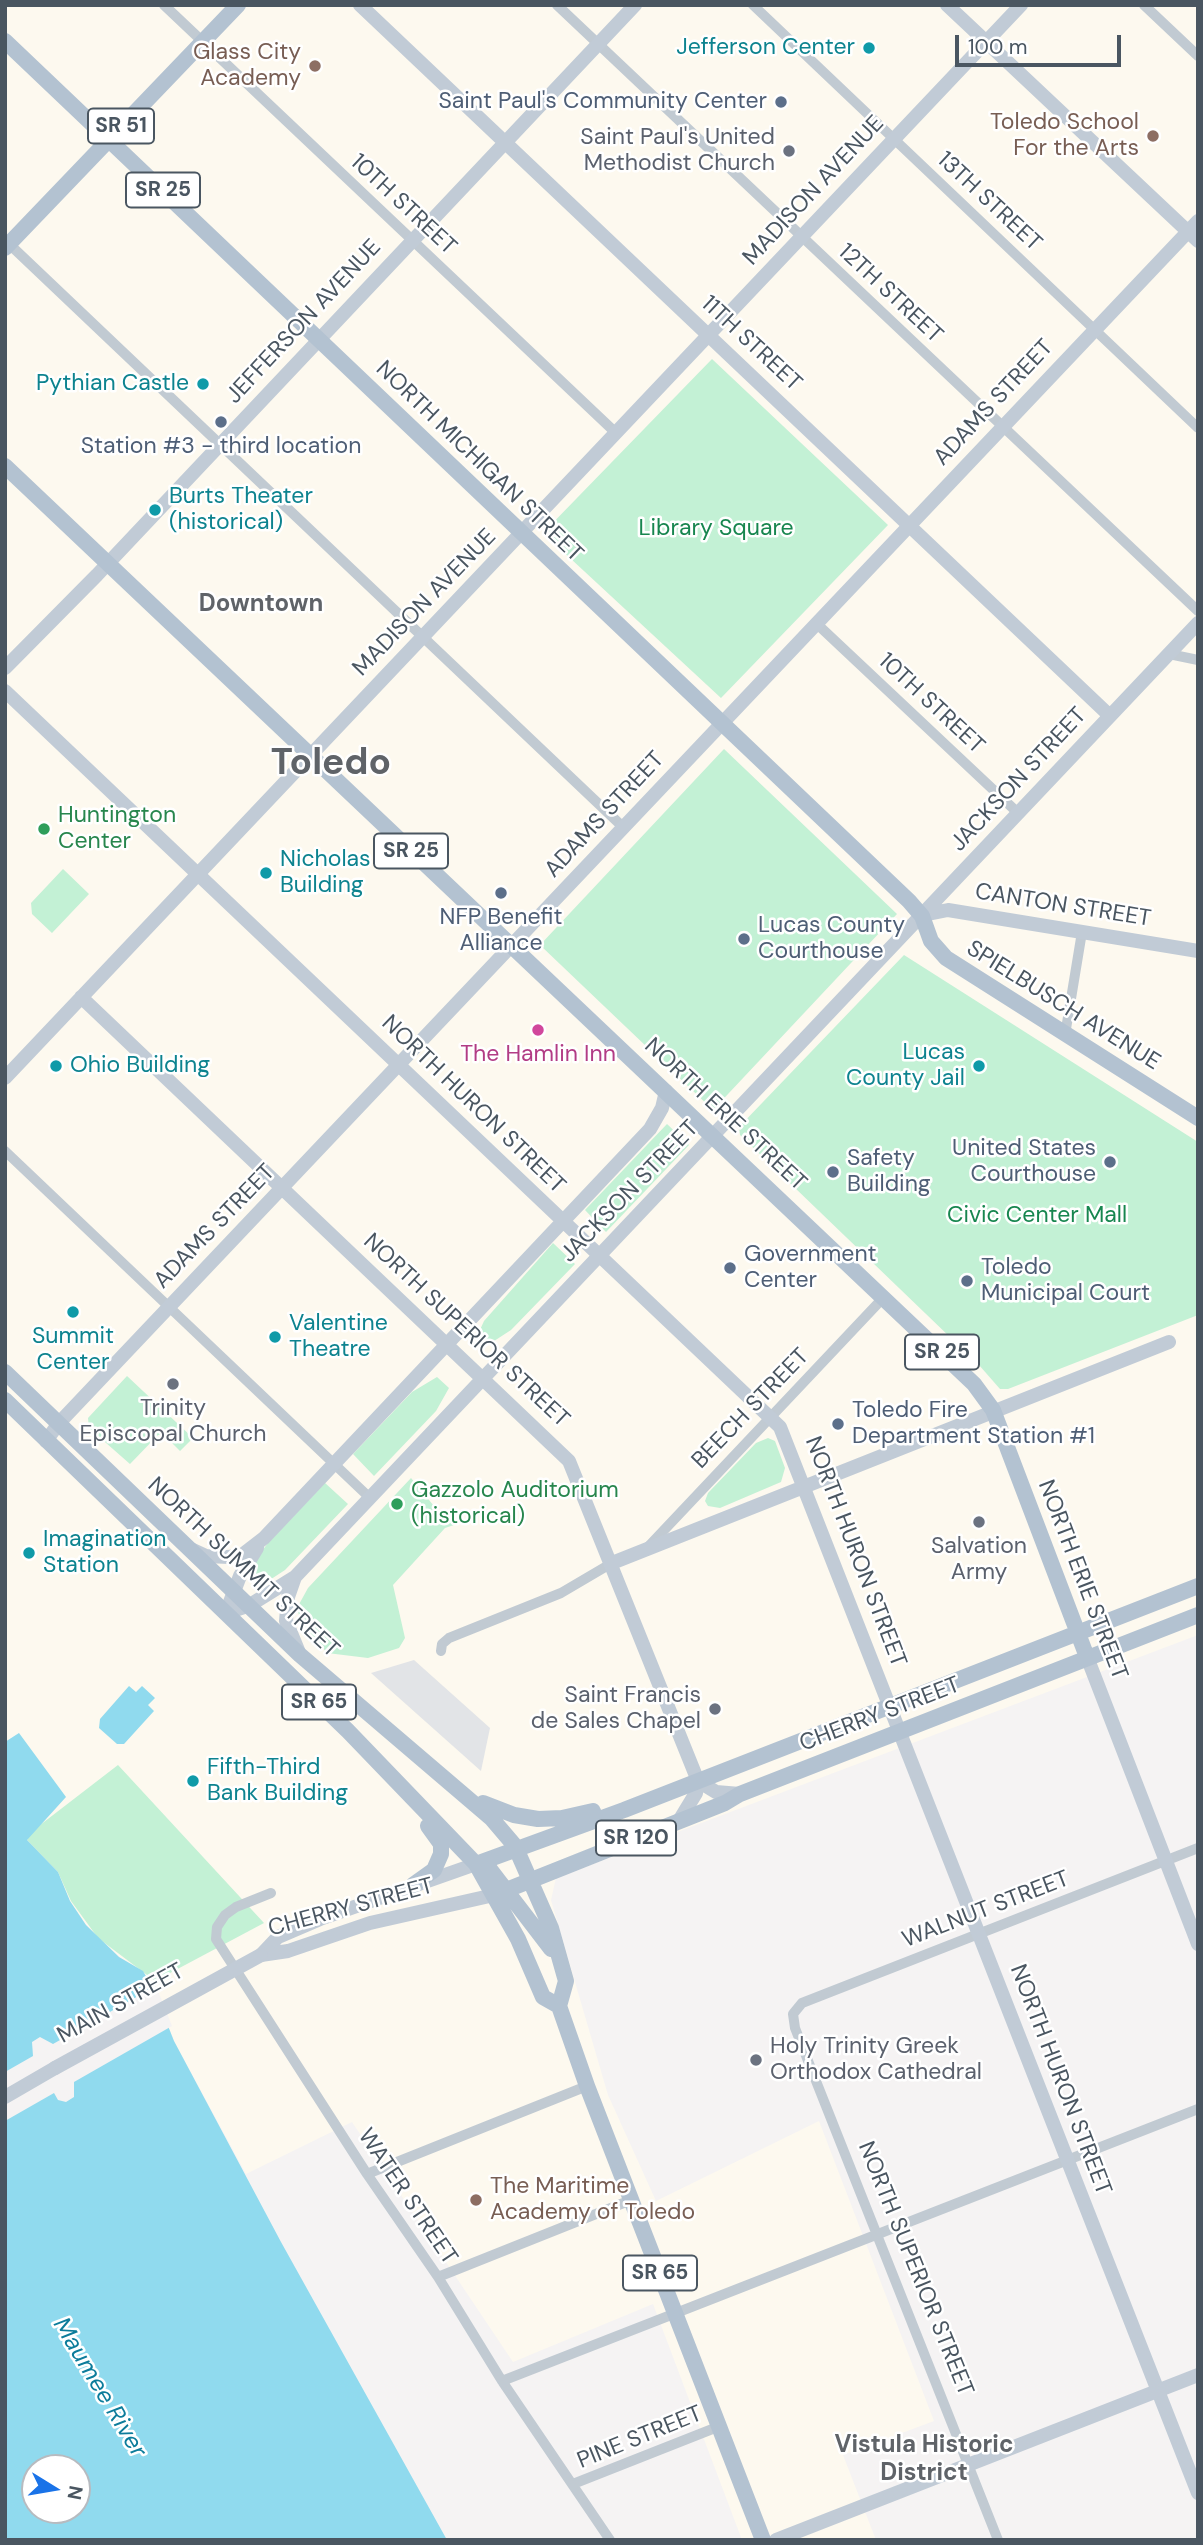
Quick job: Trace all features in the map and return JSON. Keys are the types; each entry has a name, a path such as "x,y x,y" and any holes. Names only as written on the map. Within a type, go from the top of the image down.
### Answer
{"main road":[{"name":"SR 51","path":"6,244 238,5"},
{"name":"NORTH MICHIGAN STREET","path":"5,41 922,916"},
{"name":"NORTH ERIE STREET","path":"5,466 974,1384 993,1410 1087,1657"},
{"name":"SPIELBUSCH AVENUE","path":"922,916 931,941 946,958 1198,1118"},
{"name":"NORTH SUMMIT STREET","path":"5,1372 300,1655 492,1819 516,1849 531,1880 561,1962 566,1980 559,2006 587,2086 763,2540"},
{"name":"NORTH SUMMIT STREET","path":"5,1400 409,1794 501,1892 543,1997 559,2006"},
{"name":"CHERRY STREET","path":"475,1864 698,1781 1198,1586"},
{"name":"CHERRY STREET","path":"501,1892 740,1794 1198,1615"},
{"path":"450,1785 502,1812 538,1819 577,1816 623,1801 646,1800"},
{"path":"409,1794 442,1849 433,1870 413,1885"},
{"path":"501,1892 561,1962"}],"street":[{"name":"10TH STREET","path":"164,5 616,433"},
{"name":"11TH STREET","path":"360,5 1110,716"},
{"name":"12TH STREET","path":"557,5 1198,611"},
{"name":"JEFFERSON AVENUE","path":"5,668 108,564 635,5"},
{"name":"13TH STREET","path":"753,5 1198,428"},
{"path":"947,5 1194,231"},
{"name":"MADISON AVENUE","path":"5,1078 1021,5"},
{"path":"1144,5 1198,56"},
{"name":"ADAMS STREET","path":"46,1441 59,1423 1095,329 1194,231"},
{"path":"6,244 425,636 624,828"},
{"name":"JACKSON STREET","path":"226,1613 250,1605 295,1577 1198,623"},
{"name":"10TH STREET","path":"817,624 1018,813"},
{"path":"1169,654 1198,660"},
{"name":"NORTH HURON STREET","path":"5,691 783,1432 1198,2493"},
{"name":"CANTON STREET","path":"922,916 948,910 1198,951"},
{"path":"1065,1035 1082,932"},
{"name":"NORTH SUPERIOR STREET","path":"81,998 569,1461 698,1781"},
{"name":"JACKSON STREET","path":"189,1548 206,1556 229,1557 242,1555 264,1538 650,1129 662,1108 666,1091"},
{"path":"5,1151 370,1498"},
{"name":"BEECH STREET","path":"647,1548 884,1297"},
{"path":"441,1651 442,1644 449,1638 561,1593 612,1563 647,1548 1169,1342"},
{"name":"JACKSON STREET","path":"226,1613 240,1576 264,1538"},
{"name":"JACKSON STREET","path":"295,1577 288,1597 286,1621 300,1655"},
{"name":"NORTH ERIE STREET","path":"1087,1657 1198,1944"},
{"path":"679,1821 696,1793 698,1781 716,1793 740,1794"},
{"name":"WALNUT STREET","path":"793,2014 802,2003 1198,1848"},
{"name":"CHERRY STREET","path":"261,1955 278,1937 475,1864"},
{"name":"CHERRY STREET","path":"261,1955 288,1951 370,1923 501,1892"},
{"name":"WATER STREET","path":"271,1893 236,1907 225,1915 217,1927 216,1939 438,2277 502,2381 610,2540"},
{"name":"MAIN STREET","path":"5,2097 178,1998 261,1955"},
{"name":"NORTH SUPERIOR STREET","path":"793,2014 794,2028 998,2540"},
{"path":"368,2174 587,2086"},
{"path":"502,2381 1198,2109"},
{"path":"438,2277 631,2200"},
{"path":"776,2540 1198,2375"},
{"name":"PINE STREET","path":"573,2484 720,2426"}],"shaded area":[{"path":"5,5 1198,5 1198,1635 556,1878 551,1900 608,2095 656,2201 819,2121 934,2421 843,2455 876,2540 742,2540 653,2304 513,2362 352,2122 246,2174 174,2041 153,1988 143,1971 119,1957 86,1925 27,1840 19,1733 5,1742"},
{"path":"414,1660 490,1728 481,1771 371,1673"}],"green space":[{"name":"Library Square","path":"712,359 888,525 721,698 543,533"},
{"path":"724,749 897,914 713,1110 540,945"},
{"path":"63,869 89,894 52,933 32,914 31,903"},
{"name":"Civic Center Mall","path":"904,955 1198,1142 1198,1315 1008,1389 1000,1389 979,1365 740,1135 739,1127"},
{"path":"667,1124 689,1145 606,1232 585,1210"},
{"path":"553,1243 575,1264 511,1330 491,1343 479,1332 484,1321"},
{"path":"127,1376 193,1438 180,1451 164,1435 158,1435 130,1464 89,1428 88,1418"},
{"path":"437,1377 449,1388 436,1411 374,1476 353,1454 412,1392"},
{"path":"768,1438 775,1441 785,1468 781,1482 720,1508 708,1506 705,1501 708,1493 756,1443"},
{"path":"411,1478 438,1511 448,1514 457,1524 445,1528 393,1585 405,1638 399,1648 368,1658 327,1653 301,1622 297,1608 308,1588"},
{"path":"325,1483 348,1504 285,1570 259,1587 247,1575 252,1564 268,1543"},
{"path":"118,1765 264,1923 155,1981 98,1938 71,1901 58,1872 27,1840 31,1832"}],"water":[{"path":"129,1686 136,1692 142,1686 155,1698 148,1705 154,1711 124,1744 117,1744 99,1728 100,1719"},
{"name":"Maumee River","path":"19,1733 66,1797 27,1840 58,1872 70,1901 86,1925 119,1957 143,1971 153,1988 174,2041 281,2242 447,2540 5,2540 5,1742"}],"pier":[{"path":"156,1986 172,2026 74,2082 74,2097 66,2102 58,2100 54,2093 5,2121 5,2072 33,2056 32,2042 40,2037 53,2044"}],"place":[{"name":"Jefferson Center","path":"869,48"},
{"name":"Glass City Academy","path":"315,66"},
{"name":"Saint Paul's Community Center","path":"781,102"},
{"name":"Toledo School For the Arts","path":"1153,136"},
{"name":"Saint Paul's United Methodist Church","path":"789,151"},
{"name":"Pythian Castle","path":"203,384"},
{"name":"Station #3 - third location","path":"221,422"},
{"name":"Burts Theater (historical)","path":"155,510"},
{"name":"Huntington Center","path":"44,829"},
{"name":"Nicholas Building","path":"266,873"},
{"name":"NFP Benefit Alliance","path":"501,893"},
{"name":"Lucas County Courthouse","path":"744,939"},
{"name":"The Hamlin Inn","path":"538,1030"},
{"name":"Ohio Building","path":"56,1066"},
{"name":"Lucas County Jail","path":"979,1066"},
{"name":"United States Courthouse","path":"1110,1162"},
{"name":"Safety Building","path":"833,1172"},
{"name":"Government Center","path":"730,1268"},
{"name":"Toledo Municipal Court","path":"967,1281"},
{"name":"Summit Center","path":"73,1312"},
{"name":"Valentine Theatre","path":"275,1337"},
{"name":"Trinity Episcopal Church","path":"173,1384"},
{"name":"Toledo Fire Department Station #1","path":"838,1424"},
{"name":"Gazzolo Auditorium (historical)","path":"397,1504"},
{"name":"Salvation Army","path":"979,1522"},
{"name":"Imagination Station","path":"29,1553"},
{"name":"Saint Francis de Sales Chapel","path":"715,1709"},
{"name":"Fifth-Third Bank Building","path":"193,1781"},
{"name":"Holy Trinity Greek Orthodox Cathedral","path":"756,2060"},
{"name":"The Maritime Academy of Toledo","path":"476,2200"}],"district":[{"name":"Downtown","path":"261,605"},
{"name":"Toledo","path":"331,764"},
{"name":"Vistula Historic District","path":"924,2460"}]}
